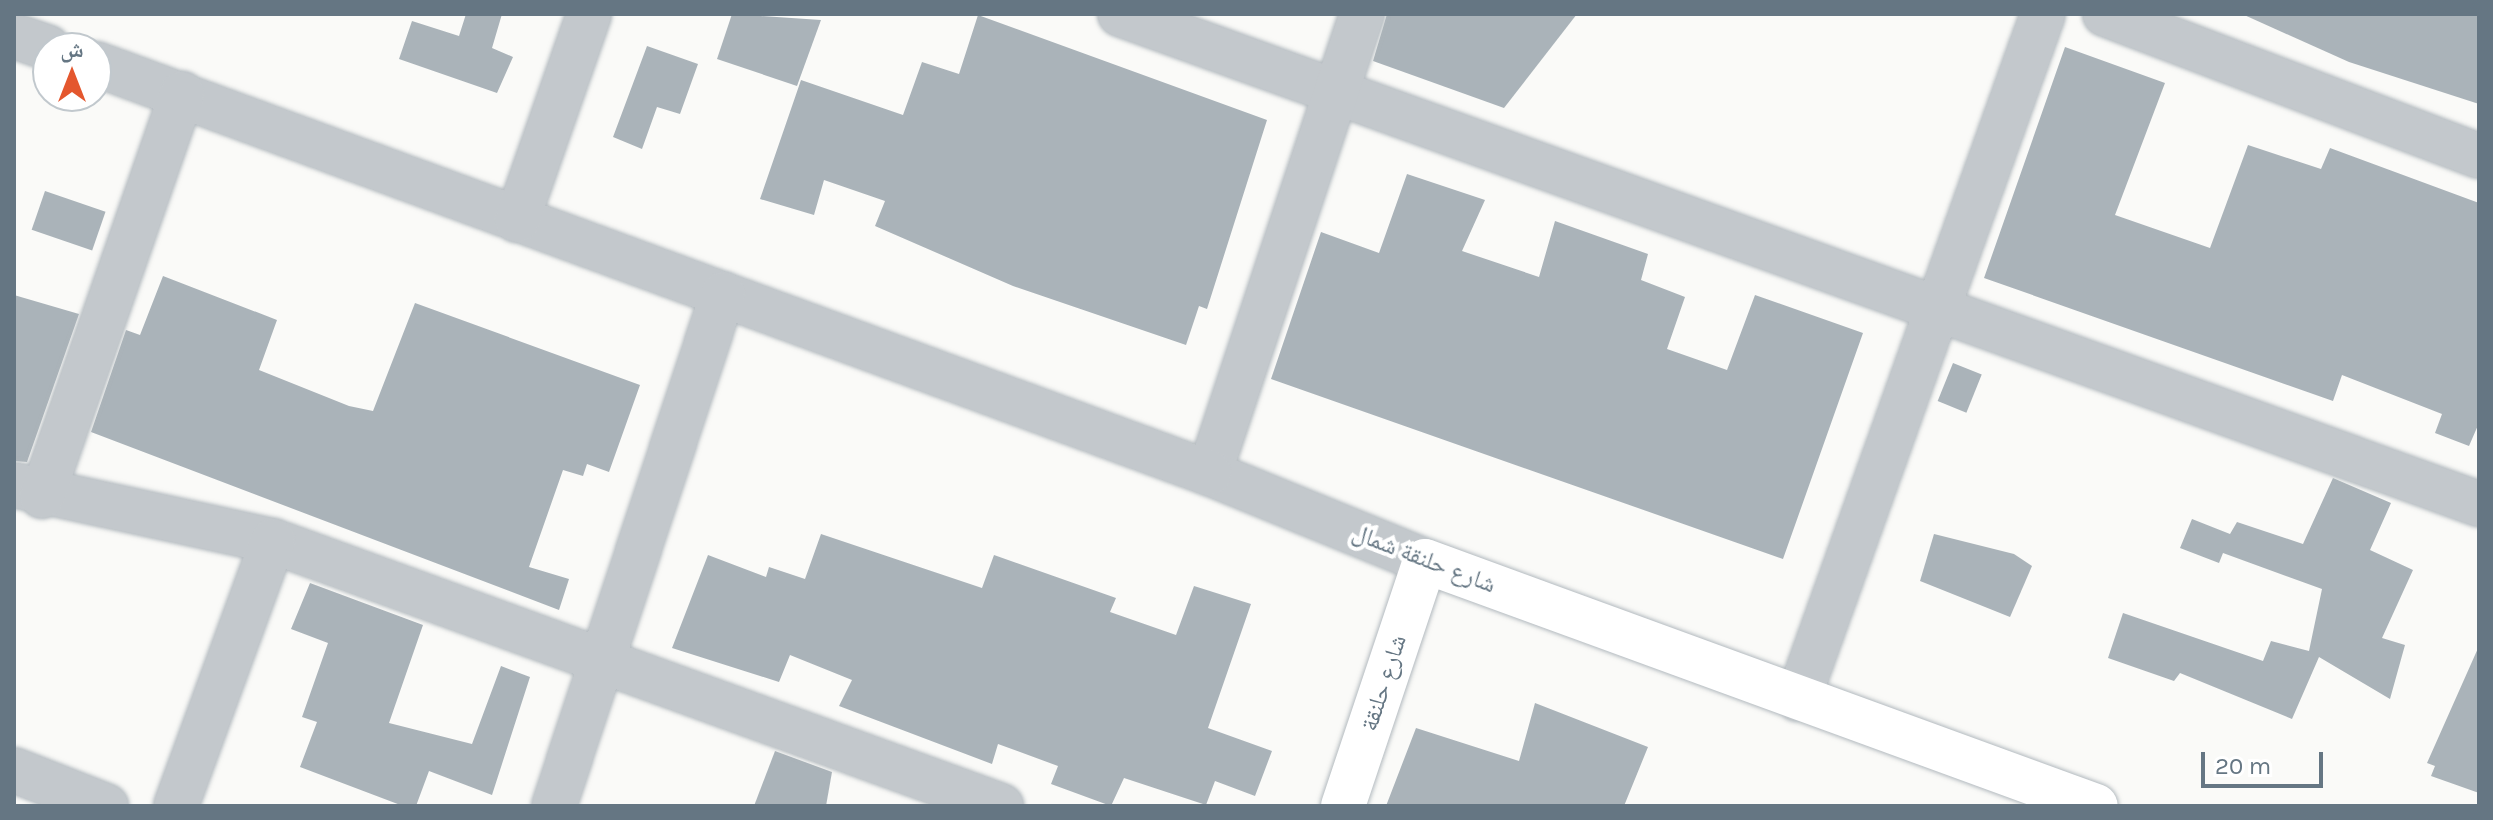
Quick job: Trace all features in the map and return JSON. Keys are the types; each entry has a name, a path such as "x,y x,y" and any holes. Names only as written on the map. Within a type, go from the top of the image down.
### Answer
{"street":[{"path":"517,220 589,14"},
{"path":"1120,14 2479,504"},
{"path":"1209,473 1333,89 1362,14"},
{"path":"1798,699 1936,306 2043,14"},
{"path":"2105,14 2479,156"},
{"name":"شارع حلنقة شمال","path":"112,70 1209,473 1425,561 2069,801"},
{"path":"182,94 28,490 273,541 1001,806"},
{"path":"554,806 723,294"},
{"path":"176,806 273,541"},
{"name":"شارع حلنقة","path":"1343,806 1425,561"},
{"path":"14,770 106,806"}],"building":[{"path":"466,14 502,14 492,48 513,57 497,93 399,59 412,21 459,36"},
{"path":"732,14 821,20 797,86 717,59"},
{"path":"1387,14 1577,14 1504,108 1373,61"},
{"path":"2242,14 2479,14 2479,104 2349,62"},
{"path":"978,15 1267,120 1207,309 1199,306 1186,345 1013,286 875,226 885,201 824,180 814,215 760,199 801,80 903,115 922,62 959,74"},
{"path":"647,46 698,64 680,114 657,107 642,149 613,137"},
{"path":"2065,47 2165,83 2115,215 2210,248 2248,145 2321,169 2330,148 2479,203 2479,423 2469,446 2435,433 2442,414 2342,375 2333,401 1984,278"},
{"path":"1407,174 1485,200 1462,251 1539,277 1555,221 1648,254 1641,280 1685,297 1667,349 1727,370 1755,295 1863,333 1783,559 1271,379 1321,232 1379,253"},
{"path":"45,191 106,212 92,251 32,230"},
{"path":"163,276 277,320 259,370 349,406 373,411 415,303 640,385 609,472 587,464 583,476 563,470 529,567 569,579 559,610 91,432 126,330 140,335"},
{"path":"14,295 79,314 27,462 14,461"},
{"path":"1953,363 1982,375 1966,413 1938,401"},
{"path":"2333,478 2391,503 2370,550 2413,570 2382,638 2405,645 2390,699 2319,657 2292,719 2180,673 2174,681 2108,658 2123,613 2263,661 2271,641 2309,651 2322,589 2223,553 2219,563 2180,548 2192,519 2230,534 2237,522 2303,544"},
{"path":"821,534 982,588 994,555 1116,598 1110,612 1176,635 1194,586 1251,604 1208,728 1272,751 1255,796 1215,781 1206,805 1124,778 1111,806 1051,784 1058,766 998,744 992,764 839,706 852,680 790,655 779,682 672,648 708,555 766,577 769,567 805,579"},
{"path":"1934,534 2014,554 2032,566 2010,617 1920,581"},
{"path":"310,583 423,625 389,723 472,744 501,666 530,677 492,795 429,771 416,806 403,806 300,767 317,722 302,717 328,643 291,629"},
{"path":"2479,646 2479,793 2431,776 2435,766 2427,763"},
{"path":"1535,703 1648,747 1624,806 1386,806 1416,728 1519,761"},
{"path":"775,751 832,772 826,806 754,806"}]}
